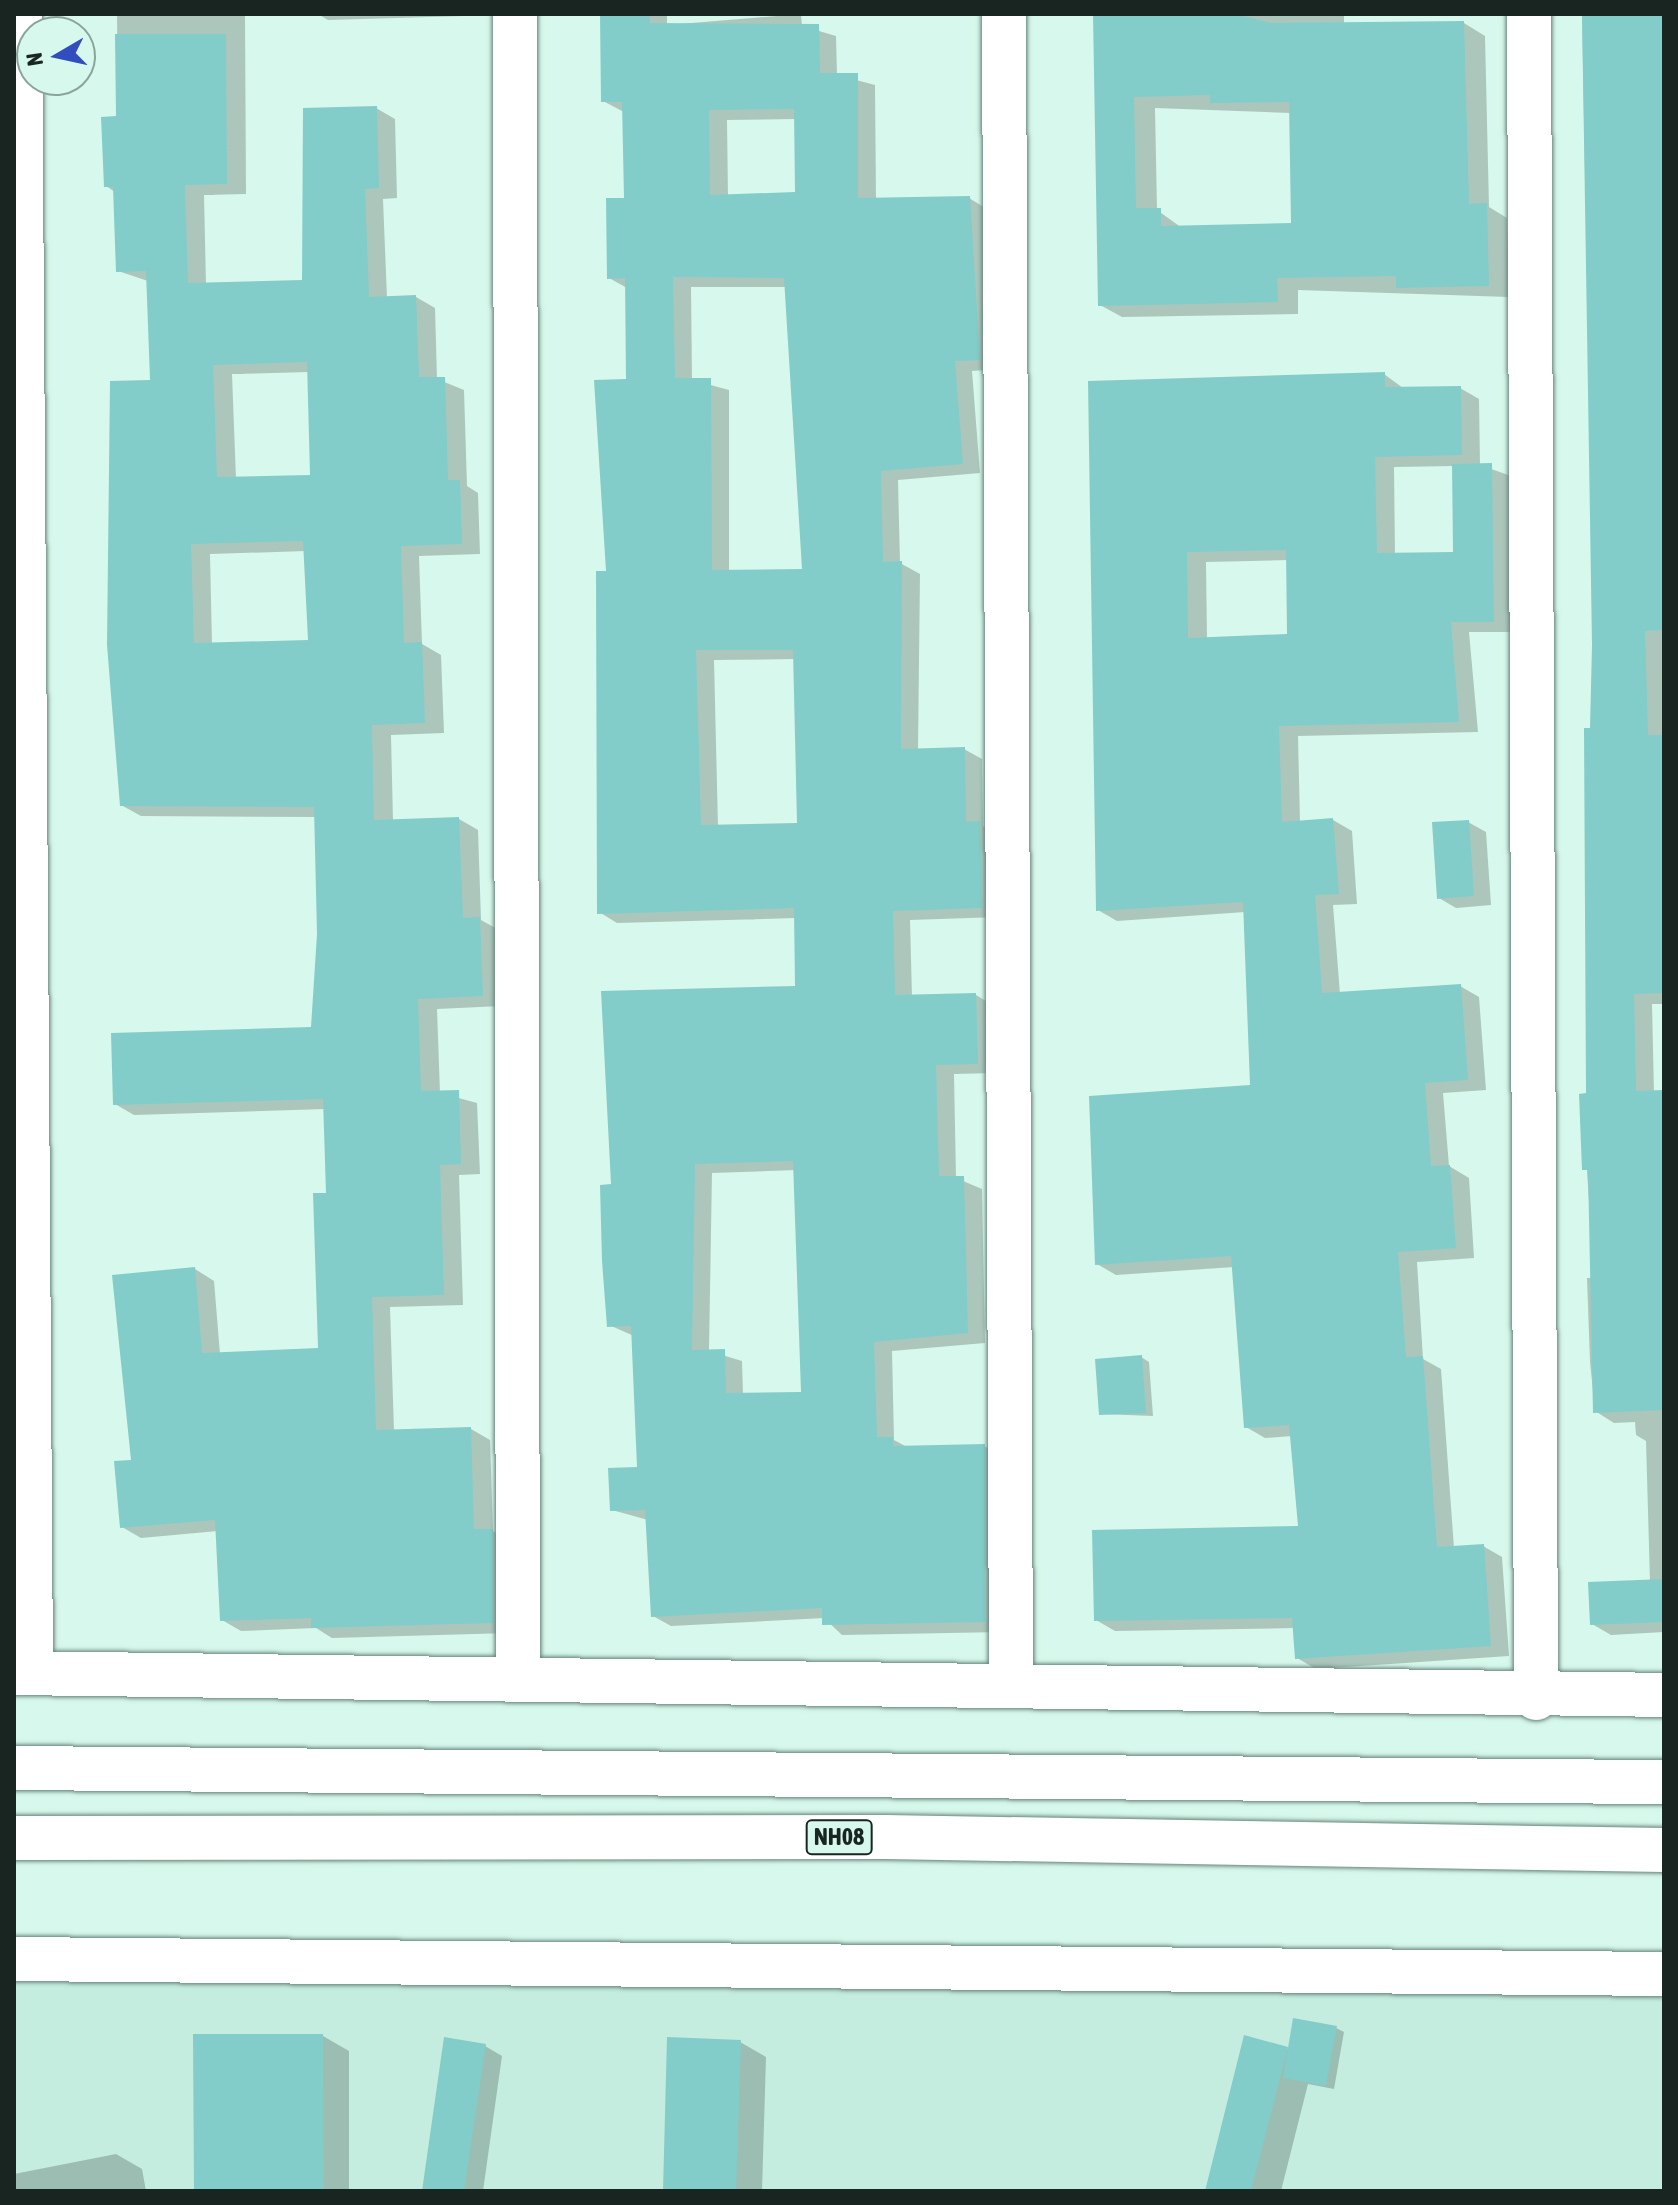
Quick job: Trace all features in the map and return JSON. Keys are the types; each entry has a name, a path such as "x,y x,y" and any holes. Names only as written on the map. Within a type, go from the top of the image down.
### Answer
{"main road":[{"path":"20,14 22,1673 1011,1682 1536,1698 1664,1695"},
{"path":"515,14 518,1679"},
{"path":"1004,14 1011,1682"},
{"path":"1529,14 1536,1698"},
{"path":"14,1768 1664,1782"},
{"name":"NH08","path":"14,1838 885,1837 1664,1850"},
{"path":"14,1959 1664,1974"}],"shaded area":[{"path":"14,1959 1664,1974 1664,2191 14,2191"}],"building":[{"path":"600,14 650,14 650,23 819,24 820,73 858,73 858,198 970,196 980,360 955,361 963,464 881,471 883,562 902,561 901,749 965,747 966,822 980,821 982,908 893,911 895,995 976,993 978,1064 936,1065 939,1176 964,1176 968,1333 874,1342 877,1437 893,1437 893,1446 985,1444 985,1622 822,1625 822,1608 651,1617 645,1510 610,1511 608,1468 637,1467 631,1326 607,1327 602,1261 600,1185 611,1184 601,991 795,986 794,908 597,914 596,571 606,571 594,380 626,379 625,278 607,279 606,198 624,198 622,102 601,102","holes":["794,109 795,192 710,195 709,110","673,277 784,278 802,569 712,570 711,378 675,378","696,650 793,650 797,823 701,825","793,1161 801,1392 726,1393 725,1349 692,1350 695,1164"]},
{"path":"1093,14 1235,14 1271,23 1464,21 1469,204 1487,203 1489,286 1396,288 1396,276 1277,278 1278,302 1098,306","holes":["1210,95 1210,103 1289,102 1291,223 1161,226 1161,208 1136,208 1134,97"]},
{"path":"1582,14 1664,14 1664,630 1645,631 1648,735 1664,735 1664,993 1634,994 1636,1091 1664,1090 1664,1410 1593,1413 1588,1170 1582,1170 1579,1094 1586,1093 1584,728 1590,728 1592,645"},
{"path":"115,34 226,34 227,184 185,185 188,283 302,280 303,108 377,106 379,188 365,189 369,297 416,295 419,377 445,377 448,480 460,480 462,544 401,546 404,643 422,642 425,723 372,725 374,820 459,817 463,918 480,917 483,996 418,999 421,1091 459,1090 461,1164 440,1165 444,1295 372,1297 376,1430 471,1427 474,1529 493,1529 493,1623 311,1628 311,1618 220,1621 215,1520 120,1528 114,1461 131,1460 112,1275 195,1267 202,1353 318,1348 313,1193 326,1193 323,1099 113,1105 111,1033 311,1027 317,934 314,807 120,806 107,645 110,381 150,380 146,271 116,272 113,187 104,187 101,117 116,116","holes":["307,362 310,475 217,477 213,365","303,541 308,640 194,643 191,544"]},
{"path":"1385,372 1385,387 1461,386 1462,455 1375,457 1377,553 1453,552 1452,464 1492,463 1494,622 1451,622 1459,722 1279,726 1282,822 1333,818 1339,894 1315,895 1322,993 1461,984 1468,1080 1425,1083 1431,1166 1450,1165 1456,1248 1398,1252 1406,1357 1423,1356 1437,1547 1484,1544 1491,1646 1295,1659 1292,1618 1094,1621 1092,1530 1298,1526 1289,1425 1244,1428 1231,1256 1095,1265 1089,1096 1250,1085 1243,902 1096,911 1088,381","holes":["1286,550 1287,634 1188,638 1187,552"]},
{"path":"1469,820 1474,896 1437,899 1432,822"},
{"path":"1142,1355 1146,1413 1099,1415 1095,1359"},
{"path":"1664,1579 1664,1622 1590,1625 1588,1582"},
{"path":"1293,2018 1337,2026 1326,2086 1283,2078"},
{"path":"193,2034 323,2034 324,2191 194,2191"},
{"path":"1244,2035 1288,2047 1251,2191 1205,2191"},
{"path":"444,2037 486,2044 464,2191 422,2191"},
{"path":"667,2037 741,2040 736,2191 663,2191"}]}
